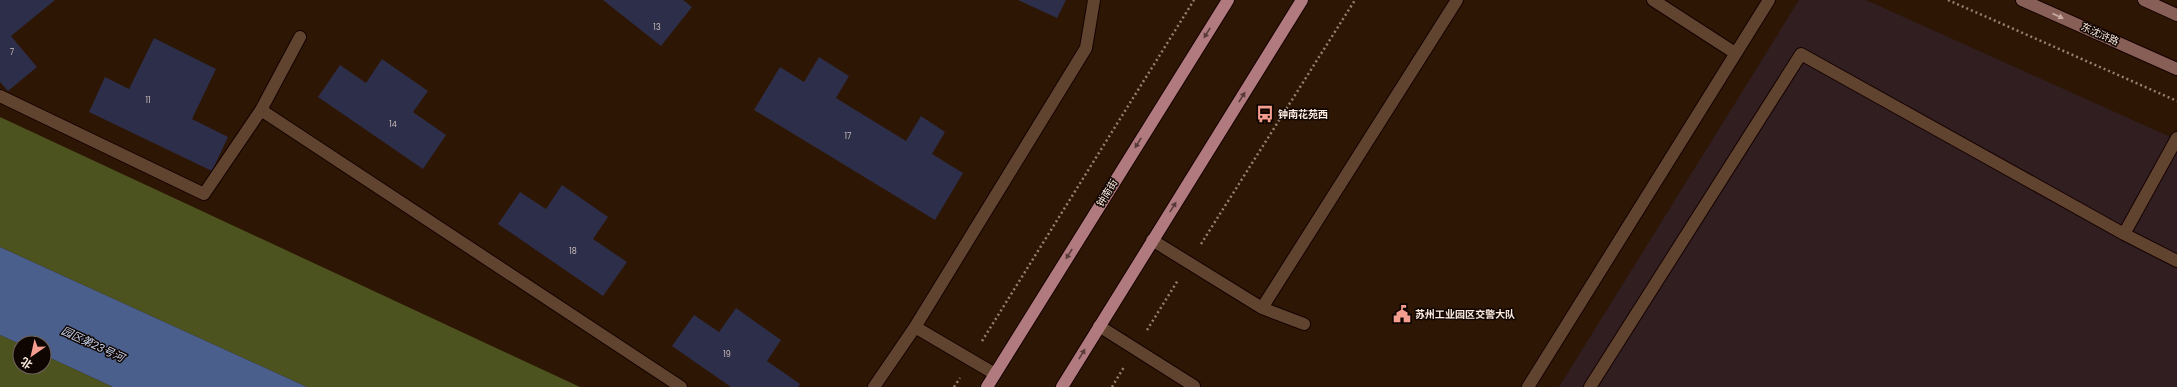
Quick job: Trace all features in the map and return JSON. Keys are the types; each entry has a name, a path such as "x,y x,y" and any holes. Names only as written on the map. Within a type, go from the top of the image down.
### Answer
{"main road":[{"name":"钟南街","path":"987,387 1228,0"},
{"path":"1062,387 1098,326 1302,0"},
{"name":"东沈浒路","path":"2022,0 2177,69"},
{"path":"2144,0 2177,14"}],"street":[{"path":"874,387 915,327 1086,48 1094,0"},
{"path":"1262,308 1457,0"},
{"path":"1653,0 1735,52"},
{"path":"1528,387 1767,1"},
{"path":"0,96 204,194 261,110 300,37"},
{"path":"1590,387 1801,54 2124,234 2177,261"},
{"path":"261,110 681,387"},
{"path":"2124,234 2177,138"},
{"path":"1152,240 1262,308 1304,324"},
{"path":"1098,326 1135,350 1154,360 1193,387"},
{"path":"915,327 994,374"}],"path":[{"path":"954,387 1194,0"},
{"path":"1112,387 1356,0"},
{"path":"1948,0 2177,101"}],"shaded area":[{"path":"1799,0 1866,0 2177,140 2177,387 1559,387"}],"green space":[{"path":"0,117 580,387 307,387 0,247"},
{"path":"0,335 12,340 12,375 52,375 52,359 113,387 0,387"}],"water":[{"name":"园区第23号河","path":"0,247 307,387 113,387 52,359 52,335 12,335 12,340 0,335"}],"building":[{"path":"0,0 55,0 11,36 37,67 8,91 0,82"},
{"path":"603,0 683,0 692,7 661,46"},
{"path":"1018,0 1066,0 1057,18"},
{"path":"154,38 216,69 192,119 228,137 212,171 89,112 105,77 129,89"},
{"path":"819,57 849,76 836,98 906,141 921,116 945,132 932,154 963,173 935,220 754,110 780,67 804,82"},
{"path":"382,59 428,91 413,112 446,135 423,169 318,97 340,65 366,83"},
{"path":"562,185 608,217 593,239 627,262 603,296 498,224 520,192 546,209"},
{"path":"736,308 781,340 767,361 800,384 798,387 731,387 672,346 694,315 719,332"}],"place":[{"name":"钟南花苑西","path":"1265,114"},
{"name":"苏州工业园区交警大队","path":"1402,314"}]}
